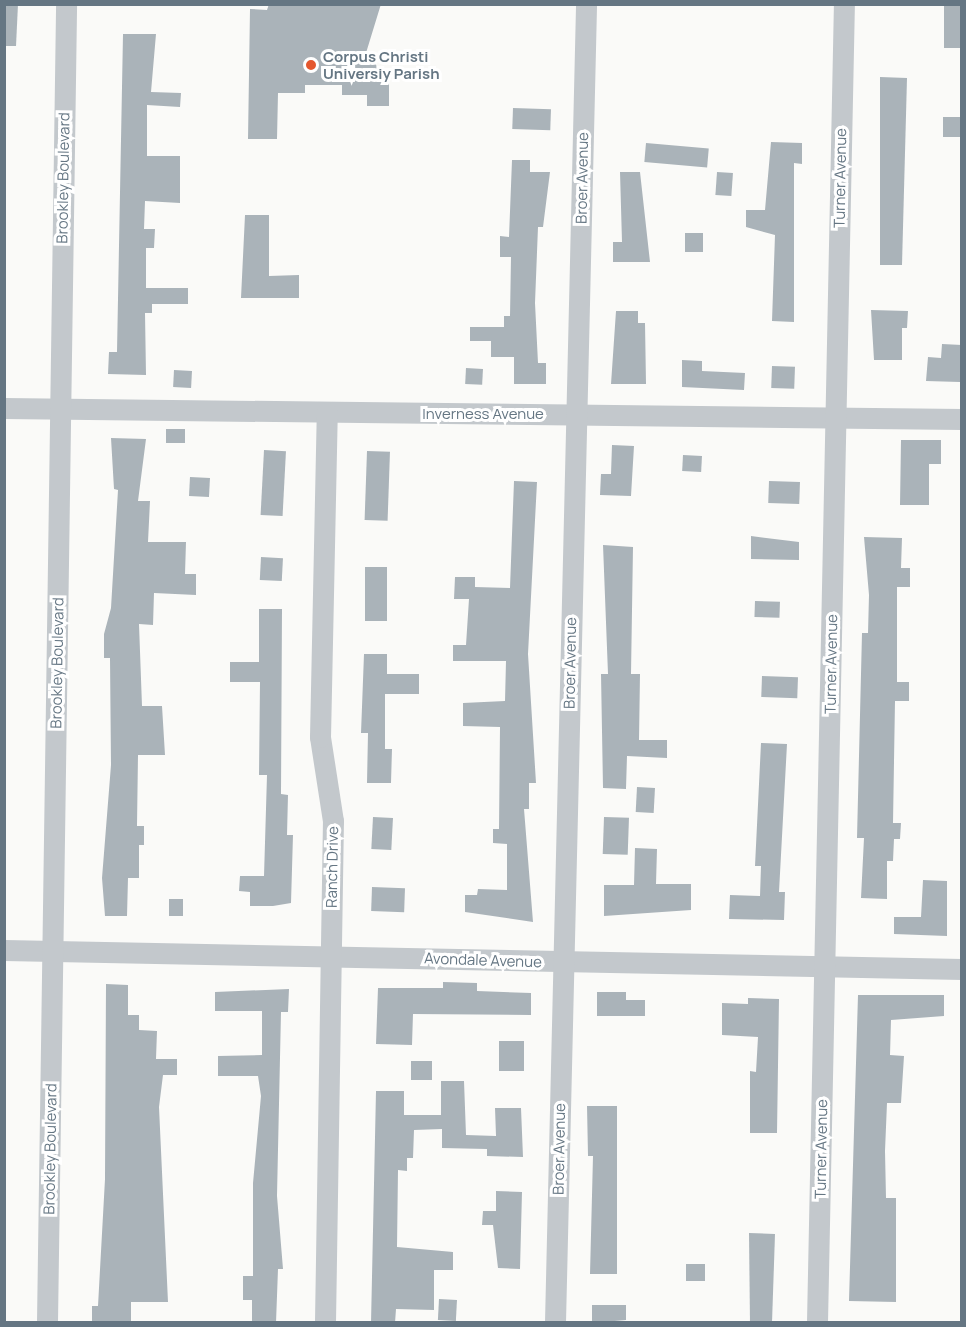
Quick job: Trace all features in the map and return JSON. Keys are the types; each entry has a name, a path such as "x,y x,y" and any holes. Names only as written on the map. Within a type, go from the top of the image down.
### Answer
{"street":[{"name":"Brookley Boulevard","path":"48,1323 66,4"},
{"name":"Broer Avenue","path":"555,1323 586,4"},
{"name":"Turner Avenue","path":"817,1323 844,4"},
{"name":"Inverness Avenue","path":"4,408 962,419"},
{"name":"Ranch Drive","path":"325,1323 333,821 320,737 327,413"},
{"name":"Avondale Avenue","path":"4,950 563,963 962,969"}],"building":[{"path":"4,4 18,4 16,46 4,46"},
{"name":"Corpus Christi Universiy Parish","path":"269,4 381,4 366,53 389,81 389,106 367,106 367,95 342,95 342,85 305,85 305,93 278,93 277,139 248,139 250,9 267,10"},
{"path":"944,4 962,4 962,48 944,48"},
{"path":"123,34 156,34 151,92 181,93 180,107 147,105 147,156 180,156 180,203 145,201 144,229 155,229 154,248 146,248 146,288 188,288 188,304 152,304 152,313 145,313 146,375 108,374 109,352 117,352"},
{"path":"880,77 907,78 902,265 880,265"},
{"path":"513,108 551,109 550,130 512,129"},
{"path":"943,117 962,117 962,137 943,137"},
{"path":"771,142 802,143 802,164 794,163 794,322 772,321 775,235 746,227 746,210 765,210"},
{"path":"646,143 709,148 707,167 644,162"},
{"path":"512,160 530,160 530,172 550,172 543,227 538,227 535,303 538,363 546,363 546,384 514,384 514,357 491,357 491,341 470,341 470,327 504,327 504,316 510,316 511,257 500,257 500,236 509,237"},
{"path":"620,172 640,172 650,262 613,262 613,242 622,242"},
{"path":"717,172 733,173 731,196 715,195"},
{"path":"245,215 269,215 269,276 299,275 299,298 241,298"},
{"path":"685,233 703,233 703,252 685,252"},
{"path":"871,310 908,311 907,328 902,328 902,360 874,360"},
{"path":"616,311 638,311 638,323 645,323 646,384 611,384"},
{"path":"942,344 962,345 960,382 926,381 928,357 941,358"},
{"path":"682,360 702,361 702,371 745,373 744,390 682,387"},
{"path":"772,366 795,367 794,389 771,388"},
{"path":"466,368 483,369 482,385 465,384"},
{"path":"174,370 192,371 191,388 173,387"},
{"path":"166,429 185,429 185,443 166,443"},
{"path":"111,438 146,439 138,501 150,501 148,542 186,542 185,574 196,574 196,595 154,593 153,625 139,624 142,706 162,706 165,755 138,755 137,826 144,826 144,845 139,845 139,878 128,878 127,916 105,916 102,878 111,765 110,658 104,658 104,634 111,608 118,490 114,489"},
{"path":"901,440 941,440 941,464 929,464 929,505 900,505"},
{"path":"612,445 634,446 631,496 600,495 601,474 611,474"},
{"path":"264,450 286,451 283,516 261,515"},
{"path":"367,451 390,452 388,521 365,520"},
{"path":"683,455 702,456 701,472 682,471"},
{"path":"190,477 210,478 209,497 189,496"},
{"path":"514,481 537,482 528,654 536,783 529,783 529,809 524,809 533,922 465,912 465,895 477,895 478,889 507,890 507,844 493,843 493,829 499,829 500,727 463,726 463,703 505,701 506,661 453,661 453,645 466,645 469,599 454,599 455,577 475,577 475,587 510,588"},
{"path":"769,481 800,482 799,504 768,503"},
{"path":"751,536 799,542 799,560 751,559"},
{"path":"864,537 902,538 901,568 910,568 910,587 897,587 897,682 909,682 909,701 895,701 893,823 901,823 900,839 894,839 893,861 887,861 887,899 861,898 864,838 857,838 862,633 868,633 869,595"},
{"path":"603,545 633,547 631,674 640,674 639,740 667,740 667,758 627,756 626,789 603,788 601,674 608,674"},
{"path":"261,557 283,558 282,581 260,580"},
{"path":"365,567 387,567 387,621 365,621"},
{"path":"755,601 780,602 779,618 754,617"},
{"path":"259,609 282,609 281,794 288,795 287,835 293,835 291,903 273,906 250,906 250,892 239,891 240,876 264,876 267,775 259,775 260,682 230,682 230,662 259,662"},
{"path":"364,654 387,654 387,674 419,674 419,694 385,694 385,749 392,749 391,783 367,783 368,733 361,733"},
{"path":"762,676 798,677 797,698 761,697"},
{"path":"761,743 787,744 779,892 785,892 784,920 729,919 730,895 760,896 761,866 755,866"},
{"path":"637,787 655,788 654,813 636,812"},
{"path":"373,817 393,818 391,850 371,849"},
{"path":"604,817 629,818 628,855 603,854"},
{"path":"635,848 657,849 656,884 691,884 691,910 604,916 604,885 634,885"},
{"path":"923,880 947,881 947,936 894,934 894,917 921,917"},
{"path":"372,887 405,888 404,912 371,911"},
{"path":"169,899 183,899 183,916 169,916"},
{"path":"443,982 477,983 477,991 531,993 531,1015 413,1014 412,1045 376,1044 378,988 443,988"},
{"path":"106,984 128,985 128,1015 139,1015 139,1030 157,1031 156,1059 177,1059 177,1075 163,1075 159,1107 168,1302 131,1302 131,1323 92,1323 92,1306 98,1306 105,1179"},
{"path":"289,989 288,1012 281,1012 277,1196 283,1269 278,1269 276,1323 252,1323 252,1300 243,1300 243,1276 253,1276 253,1183 261,1096 258,1076 218,1076 218,1056 262,1055 262,1011 215,1011 215,992"},
{"path":"597,992 626,992 626,1000 645,1000 645,1016 597,1016"},
{"path":"858,995 944,995 944,1016 891,1020 890,1055 904,1056 901,1103 887,1103 885,1151 886,1198 896,1198 896,1302 849,1301"},
{"path":"748,998 779,999 777,1133 750,1133 750,1071 756,1072 758,1037 722,1035 722,1003 748,1004"},
{"path":"499,1041 524,1041 524,1071 499,1071"},
{"path":"411,1061 432,1061 432,1080 411,1080"},
{"path":"441,1081 464,1081 466,1135 496,1136 495,1108 521,1108 523,1157 487,1156 487,1149 442,1148 442,1129 414,1130 413,1158 407,1158 407,1171 398,1170 397,1247 453,1252 453,1270 434,1270 434,1310 396,1309 395,1323 371,1323 376,1091 404,1091 404,1115 441,1115"},
{"path":"587,1106 617,1106 617,1274 590,1274 593,1156 588,1156"},
{"path":"496,1191 522,1192 520,1269 498,1268 493,1225 482,1225 483,1211 496,1211"},
{"path":"749,1233 775,1234 772,1323 750,1323"},
{"path":"686,1264 705,1264 705,1281 686,1281"},
{"path":"439,1299 457,1300 456,1321 438,1320"},
{"path":"592,1305 626,1305 626,1320 592,1323"}],"place":[{"name":"Corpus Christi Universiy Parish","path":"311,65"}]}
